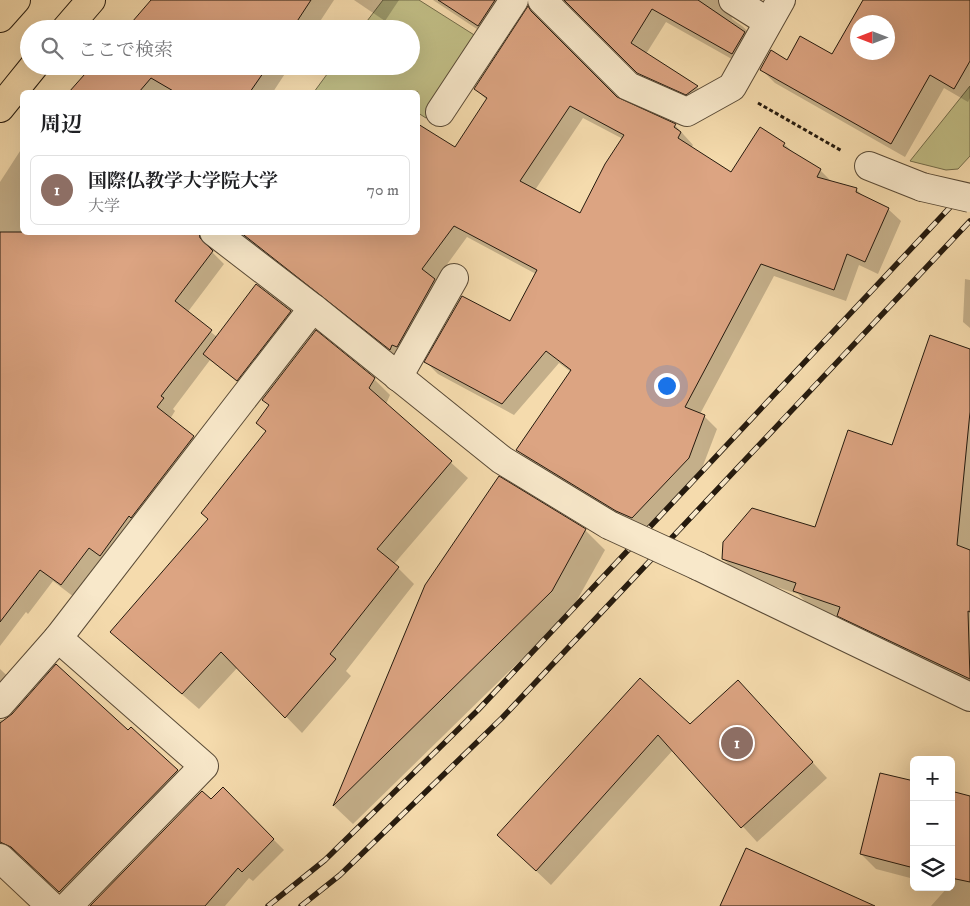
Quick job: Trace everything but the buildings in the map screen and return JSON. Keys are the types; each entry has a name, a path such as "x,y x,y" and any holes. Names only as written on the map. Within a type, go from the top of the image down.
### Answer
{"highway":[{"path":"0,18 16,0"},
{"path":"74,20 91,0"},
{"path":"12,99 28,75"}],"street":[{"path":"440,112 514,0"},
{"path":"542,0 628,86 686,112 732,88 774,11 733,0"},
{"path":"869,166 922,188 970,198"},
{"path":"218,235 313,308 502,460 609,525 970,697"},
{"path":"398,377 454,278"},
{"path":"0,704 58,638 313,308"},
{"path":"58,638 204,766 68,906"},
{"path":"0,858 51,906"}],"path":[{"path":"732,88 869,166"}],"shaded area":[{"path":"383,0 419,0 479,38 426,118 420,114 420,90 315,90 326,75 420,75 420,20 368,20"},
{"path":"970,86 970,156 958,169 946,170 910,161"}],"railway":[{"path":"268,906 325,860 478,710 970,186"},
{"path":"301,906 340,875 502,718 970,221"}],"place":[{"name":"国際仏教学大学院大学","path":"737,743"}]}
